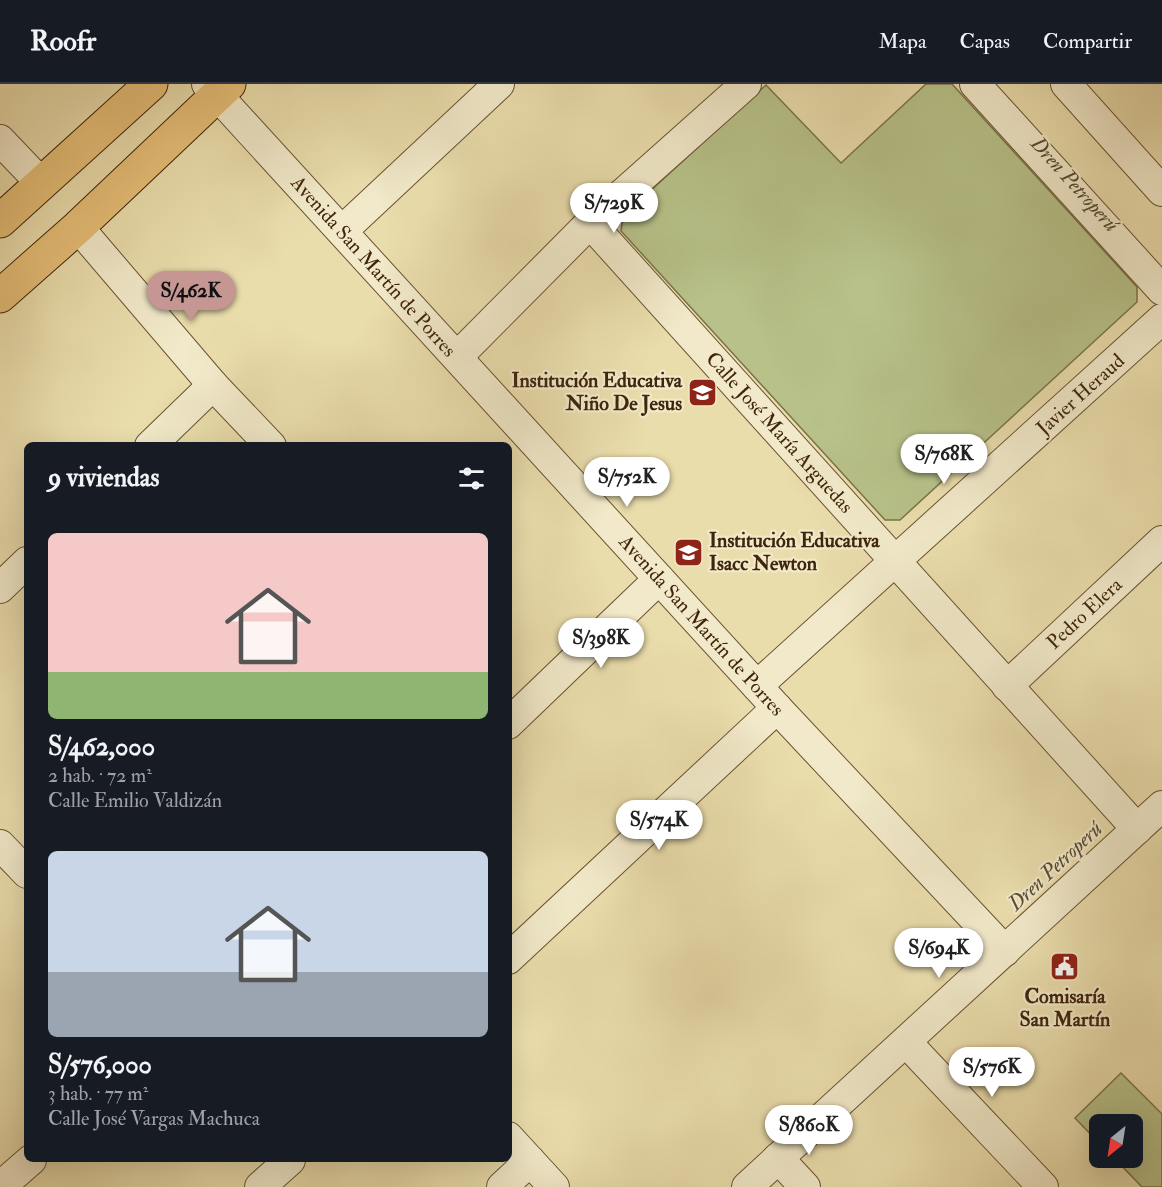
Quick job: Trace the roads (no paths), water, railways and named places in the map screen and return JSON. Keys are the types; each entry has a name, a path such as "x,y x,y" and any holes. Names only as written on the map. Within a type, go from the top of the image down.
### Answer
{"main road":[{"path":"0,221 151,84"},
{"path":"0,296 78,227 218,88"}],"street":[{"path":"342,231 499,84"},
{"path":"457,357 590,224 746,84"},
{"path":"975,84 1162,290"},
{"path":"1066,84 1162,191"},
{"name":"Avenida San Martín de Porres","path":"218,88 342,231 659,579 1005,951"},
{"path":"0,140 41,183"},
{"name":"Calle José María Arguedas","path":"590,224 897,560 1007,686 1137,829"},
{"path":"78,227 213,386 267,442"},
{"name":"Javier Heraud","path":"757,686 1162,319"},
{"path":"154,442 213,386"},
{"name":"Pedro Elera","path":"1007,686 1162,541"},
{"path":"0,588 24,565"},
{"path":"514,709 659,579"},
{"path":"512,955 777,708"},
{"path":"747,1187 1162,806"},
{"path":"0,845 24,869"},
{"path":"906,1042 1042,1187"},
{"path":"512,1141 554,1187"},
{"path":"778,1158 805,1187"},
{"path":"502,1187 530,1161"},
{"path":"0,1187 30,1162"},
{"path":"260,1187 288,1162"}],"place":[{"name":"Institución Educativa Niño De Jesus","path":"703,392"},
{"name":"Institución Educativa Isacc Newton","path":"688,552"},
{"name":"Comisaría San Martín","path":"1065,966"}],"water label":[{"name":"Dren Petroperú","path":"1075,184"},
{"name":"Dren Petroperú","path":"1055,866"}]}
